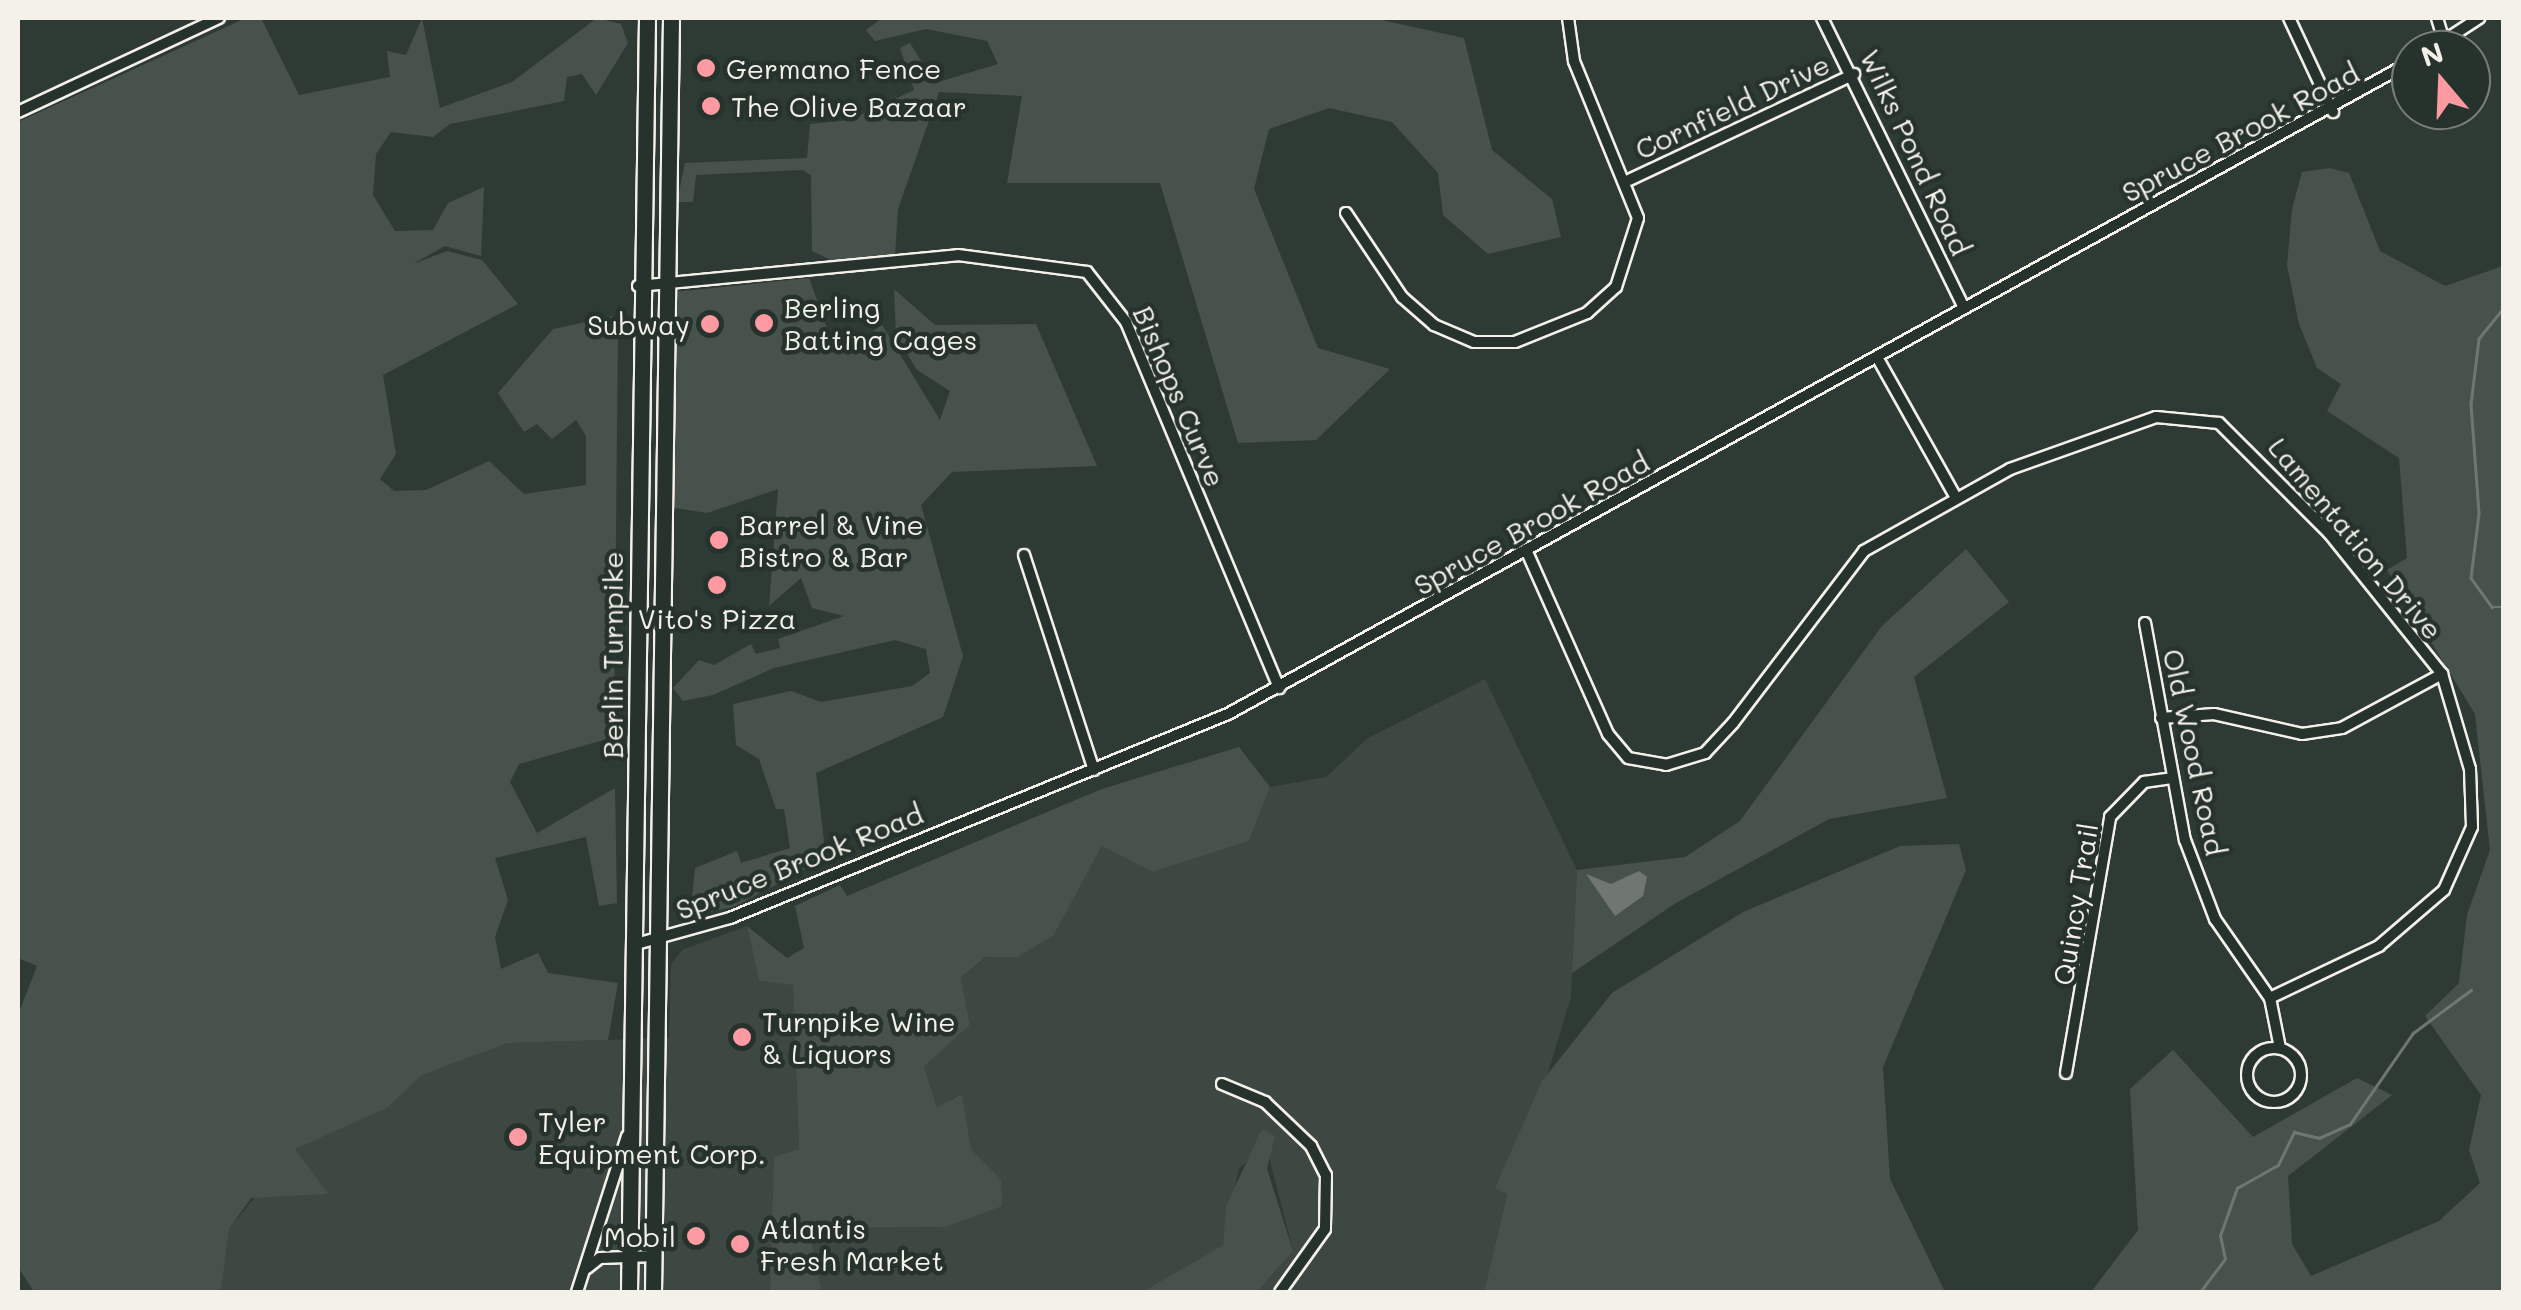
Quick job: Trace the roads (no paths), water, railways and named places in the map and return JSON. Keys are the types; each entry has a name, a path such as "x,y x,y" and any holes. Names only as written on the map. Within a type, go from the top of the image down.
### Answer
{"highway":[{"name":"Berlin Turnpike","path":"629,1292 635,1098 638,286 647,18"},
{"name":"Berlin Turnpike","path":"654,1292 660,941 662,286 671,18"}],"street":[{"path":"18,112 219,18"},
{"path":"1346,213 1402,296 1434,325 1474,342 1515,342 1557,331 1616,287 1638,218 1629,180 1574,61 1568,18"},
{"name":"Wilks Pond Road","path":"1822,18 1854,74 1964,308"},
{"path":"2289,18 2333,112"},
{"name":"Cornfield Drive","path":"1629,180 1854,74"},
{"name":"Spruce Brook Road","path":"636,944 660,941 1094,770 1279,688 1964,308 2333,112 2391,75"},
{"name":"Bishops Curve","path":"638,286 958,255 1087,272 1126,322 1279,688"},
{"path":"1878,356 1955,496"},
{"name":"Lamentation Drive","path":"1526,552 1608,734 1628,758 1666,765 1705,753 1733,724 1864,551 1955,496 2156,416 2219,423 2329,533 2442,674 2470,768 2472,827 2444,890 2379,946 2270,998"},
{"path":"1024,555 1094,770"},
{"name":"Old Wood Road","path":"2145,624 2172,778 2215,920 2270,998 2280,1048 2299,1065 2300,1083 2282,1101 2264,1100 2247,1080 2250,1063 2280,1048"},
{"path":"2161,718 2214,714 2302,734 2342,728 2442,674"},
{"name":"Quincy Trail","path":"2066,1073 2110,817 2144,782 2172,778"},
{"path":"1222,1084 1266,1102 1311,1146 1326,1175 1325,1229 1280,1292"},
{"path":"579,1287 635,1098"},
{"path":"579,1287 591,1262 655,1256"}],"waterway":[{"path":"2504,308 2479,339 2471,404 2479,514 2471,578 2492,607 2504,607"},
{"path":"2200,1292 2225,1259 2220,1236 2237,1188 2278,1165 2294,1132 2319,1138 2350,1124 2413,1033 2471,990"}],"place":[{"name":"Germano Fence","path":"706,68"},
{"name":"The Olive Bazaar","path":"711,106"},
{"name":"Berling Batting Cages","path":"764,323"},
{"name":"Subway","path":"710,324"},
{"name":"Barrel & Vine Bistro & Bar","path":"719,540"},
{"name":"Vito's Pizza","path":"717,585"},
{"name":"Turnpike Wine & Liquors","path":"742,1037"},
{"name":"Tyler Equipment Corp.","path":"518,1137"},
{"name":"Mobil","path":"696,1236"},
{"name":"Atlantis Fresh Market","path":"740,1244"}]}
